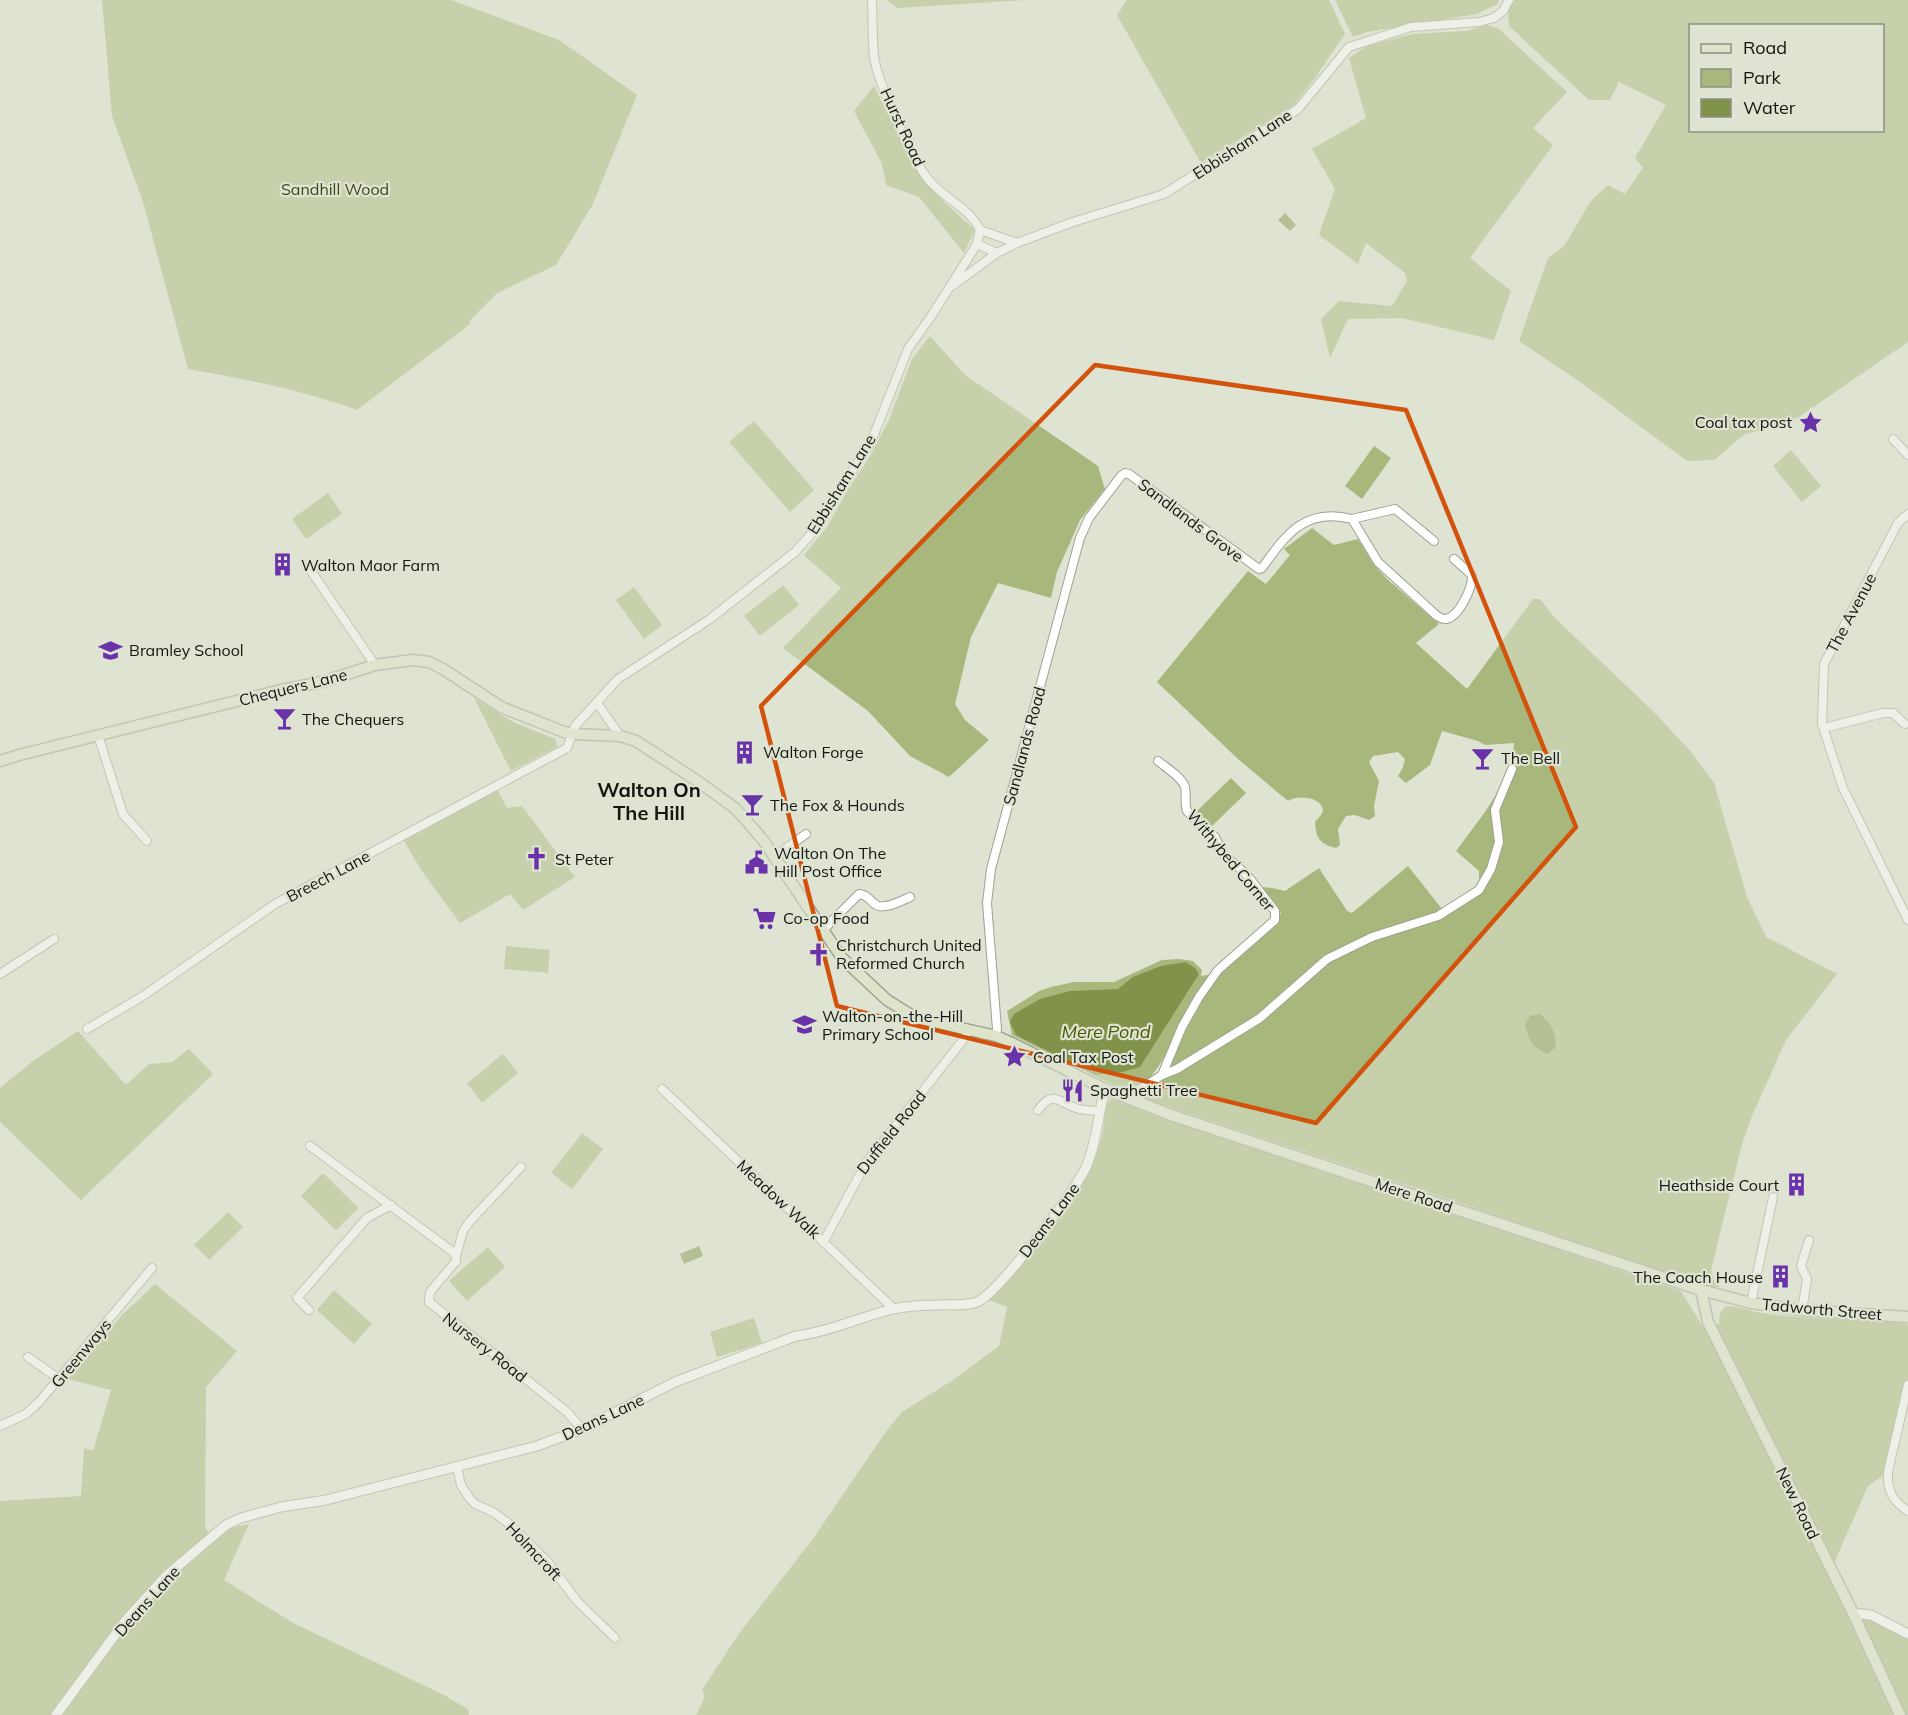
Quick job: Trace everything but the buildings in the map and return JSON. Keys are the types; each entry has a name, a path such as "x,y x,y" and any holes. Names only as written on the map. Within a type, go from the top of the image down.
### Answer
{"main road":[{"name":"Chequers Lane","path":"0,761 98,735 322,682 375,665 413,660 429,662 501,707 552,729 573,734 620,736"},
{"name":"Mere Road","path":"620,736 636,741 724,801 749,824 775,856 842,958 887,1000 916,1018 996,1036 1042,1056 1105,1089 1171,1115 1701,1290"},
{"name":"Tadworth Street","path":"1701,1290 1751,1303 1802,1310 1908,1317"},
{"name":"New Road","path":"1701,1290 1708,1322 1853,1613 1899,1715"}],"street":[{"name":"Hurst Road","path":"872,0 874,58 887,97 905,138 927,177 944,195 975,218 980,230"},
{"name":"Ebbisham Lane","path":"948,288 998,253 1017,243 1073,222 1164,194 1298,109 1349,47 1412,27 1479,22 1494,18 1503,11 1509,0"},
{"path":"980,230 1017,243"},
{"name":"Ebbisham Lane","path":"573,734 575,726 618,679 710,619 795,552 812,533 871,442 908,349 977,244 980,230"},
{"path":"977,244 998,253"},
{"path":"1893,439 1908,455"},
{"name":"Sandlands Grove","path":"1125,473 1256,568 1262,568 1279,545 1301,524 1324,515 1353,519"},
{"name":"Sandlands Road","path":"996,1036 987,903 991,869 1080,538 1089,518 1125,473"},
{"path":"1434,541 1395,509 1353,519 1378,562 1442,618 1450,617 1467,598 1472,581 1472,575 1454,559"},
{"name":"The Avenue","path":"1908,514 1898,523 1824,664 1824,728 1843,788 1908,920"},
{"path":"309,568 375,665"},
{"path":"597,703 620,736"},
{"path":"1824,728 1883,713 1893,713 1905,724"},
{"name":"Breech Lane","path":"87,1029 143,996 267,909 567,748 573,734"},
{"path":"98,735 123,814 147,841"},
{"name":"Withybed Corner","path":"1158,761 1183,783 1186,789 1187,811 1215,837 1222,854 1254,883 1277,916 1218,970 1182,1027 1162,1075"},
{"path":"1127,1098 1260,1018 1327,959 1372,937 1438,916 1479,890 1491,869 1499,842 1495,810 1512,768"},
{"path":"775,856 806,834"},
{"path":"824,929 859,894 866,895 877,906 885,907 910,897"},
{"path":"0,974 54,939"},
{"name":"Duffield Road","path":"824,1241 866,1163 963,1041 968,1030"},
{"name":"Meadow Walk","path":"662,1089 894,1309"},
{"name":"Deans Lane","path":"56,1715 140,1605 166,1576 226,1525 241,1518 281,1507 326,1500 537,1446 582,1429 675,1382 796,1336 812,1334 909,1306 965,1304 978,1301 988,1294 1026,1252 1078,1182 1088,1162 1094,1141 1098,1110 1105,1089"},
{"path":"1038,1110 1047,1100 1052,1099 1082,1110 1098,1110"},
{"path":"310,1146 360,1185 391,1204 456,1256"},
{"name":"Nursery Road","path":"521,1167 463,1231 456,1261 430,1292 429,1302 567,1412 582,1429"},
{"path":"1751,1303 1773,1197"},
{"path":"309,1310 297,1298 367,1218 391,1204"},
{"path":"1802,1310 1807,1279 1801,1266 1809,1240"},
{"name":"Greenways","path":"0,1426 26,1414 39,1402 152,1268"},
{"path":"28,1357 59,1379"},
{"path":"1908,1385 1887,1484 1890,1494 1908,1511"},
{"name":"Holmcroft","path":"457,1467 461,1485 470,1499 508,1523 547,1561 577,1601 615,1638"},
{"path":"1853,1613 1871,1615 1908,1634"}],"highlighted area":[{"path":"1095,365 1406,410 1576,827 1316,1123 837,1006 761,706"}],"green space":[{"name":"Sandhill Wood","path":"102,0 451,0 559,40 637,95 593,204 556,265 497,293 471,319 469,325 357,410 294,391 188,369 143,202 112,116"},
{"path":"887,0 1026,0 897,8"},
{"path":"1127,0 1329,0 1345,34 1294,105 1201,163 1117,15"},
{"path":"1335,0 1499,0 1497,4 1477,14 1367,32 1353,37"},
{"path":"1513,0 1908,0 1908,342 1790,423 1745,434 1714,460 1687,461 1583,384 1519,341 1548,258 1565,245 1590,202 1608,185 1625,194 1643,168 1635,158 1666,105 1619,82 1610,100 1589,100 1509,26 1508,10"},
{"path":"1487,25 1499,29 1567,92 1533,128 1553,145 1470,258 1511,291 1494,340 1402,318 1348,319 1330,358 1321,319 1339,301 1392,306 1407,281 1405,273 1366,243 1358,264 1319,235 1335,189 1312,149 1366,118 1349,58 1367,46 1412,34 1466,31"},
{"path":"874,86 915,168 944,202 975,230 964,253 919,197 886,185 882,164 854,111"},
{"path":"930,336 965,375 1098,466 1105,489 1080,520 1057,572 1051,598 998,583 971,637 955,704 965,720 989,740 949,777 910,756 868,711 783,648 841,588 804,555 827,527 869,458 889,420 912,359"},
{"path":"754,421 814,490 790,512 729,442"},
{"path":"1374,446 1391,458 1362,499 1345,486"},
{"path":"1791,450 1821,486 1802,502 1773,466"},
{"path":"328,493 342,514 306,539 292,519"},
{"path":"1312,528 1334,545 1358,539 1374,565 1387,579 1439,624 1416,643 1467,689 1533,599 1540,599 1554,617 1655,713 1691,752 1714,783 1747,897 1766,937 1837,974 1786,1040 1752,1116 1742,1144 1711,1270 1714,1280 1720,1287 1707,1286 1674,1276 1141,1098 1162,1083 1168,1051 1145,1082 1122,1089 1012,1035 1007,1011 1039,991 1051,987 1074,982 1114,982 1162,960 1193,961 1202,970 1201,976 1220,973 1274,926 1281,913 1261,887 1285,891 1319,868 1347,911 1352,913 1408,866 1442,909 1439,914 1479,890 1479,871 1456,851 1485,812 1512,769 1514,743 1485,745 1442,731 1430,765 1406,783 1398,776 1405,759 1398,752 1373,756 1369,762 1379,781 1374,806 1375,816 1369,820 1355,815 1346,816 1338,829 1340,845 1336,848 1323,843 1318,837 1315,822 1323,810 1318,802 1308,798 1288,801 1238,759 1157,682 1248,571 1266,584 1290,555 1284,549"},
{"path":"783,585 799,605 760,636 744,616"},
{"path":"634,587 662,625 644,639 616,600"},
{"path":"474,698 513,722 555,739 557,747 511,771"},
{"path":"1231,778 1246,793 1212,826 1197,811"},
{"path":"497,789 507,808 522,806 575,877 523,910 510,894 460,923 421,870 403,839"},
{"path":"506,946 550,950 548,973 504,969"},
{"path":"78,1031 126,1085 149,1064 172,1062 189,1049 213,1074 81,1200 0,1122 0,1088 33,1061"},
{"path":"503,1054 518,1073 482,1103 467,1083"},
{"path":"1111,1099 1681,1291 1703,1327 1719,1324 1720,1313 1725,1307 1738,1307 1779,1315 1908,1325 1908,1385 1888,1472 1868,1486 1831,1570 1853,1612 1908,1634 1908,1715 696,1715 705,1697 702,1690 738,1635 812,1540 885,1433 902,1412 953,1380 999,1346 1007,1307 989,1300 1046,1237 1082,1184 1095,1157 1103,1130 1104,1106"},
{"path":"582,1133 603,1149 572,1189 551,1173"},
{"path":"323,1173 358,1208 336,1230 301,1196"},
{"path":"228,1212 243,1227 209,1260 194,1245"},
{"path":"488,1247 505,1267 467,1301 449,1281"},
{"path":"155,1284 237,1351 206,1387 205,1526 212,1542 231,1528 249,1524 224,1580 293,1623 442,1694 468,1709 469,1715 0,1715 0,1501 81,1496 84,1448 93,1451 111,1390 68,1379 122,1315"},
{"path":"334,1290 372,1324 354,1344 317,1310"},
{"path":"754,1318 762,1343 717,1357 710,1332"}],"water":[{"path":"1285,213 1296,225 1290,231 1278,220"},
{"name":"Mere Pond","path":"1186,962 1199,974 1140,1067 1095,1075 1016,1035 1010,1022 1014,1014 1040,999 1070,991 1118,989 1133,977 1161,966"},
{"path":"1540,1014 1550,1025 1555,1037 1556,1047 1548,1054 1532,1043 1525,1024 1530,1016"},
{"path":"699,1246 703,1256 684,1264 680,1254"}],"place":[{"name":"Coal tax post","path":"1810,422"},
{"name":"Walton Maor Farm","path":"283,565"},
{"name":"Bramley School","path":"111,650"},
{"name":"The Chequers","path":"284,719"},
{"name":"Walton Forge","path":"745,752"},
{"name":"The Bell","path":"1483,758"},
{"name":"The Fox & Hounds","path":"752,805"},
{"name":"St Peter","path":"537,859"},
{"name":"Walton On The Hill Post Office","path":"756,862"},
{"name":"Co-op Food","path":"765,918"},
{"name":"Christchurch United Reformed Church","path":"818,954"},
{"name":"Walton-on-the-Hill Primary School","path":"804,1025"},
{"name":"Coal Tax Post","path":"1015,1057"},
{"name":"Spaghetti Tree","path":"1072,1090"},
{"name":"Heathside Court","path":"1797,1185"},
{"name":"The Coach House","path":"1781,1277"}],"district":[{"name":"Walton On The Hill","path":"649,802"}]}
